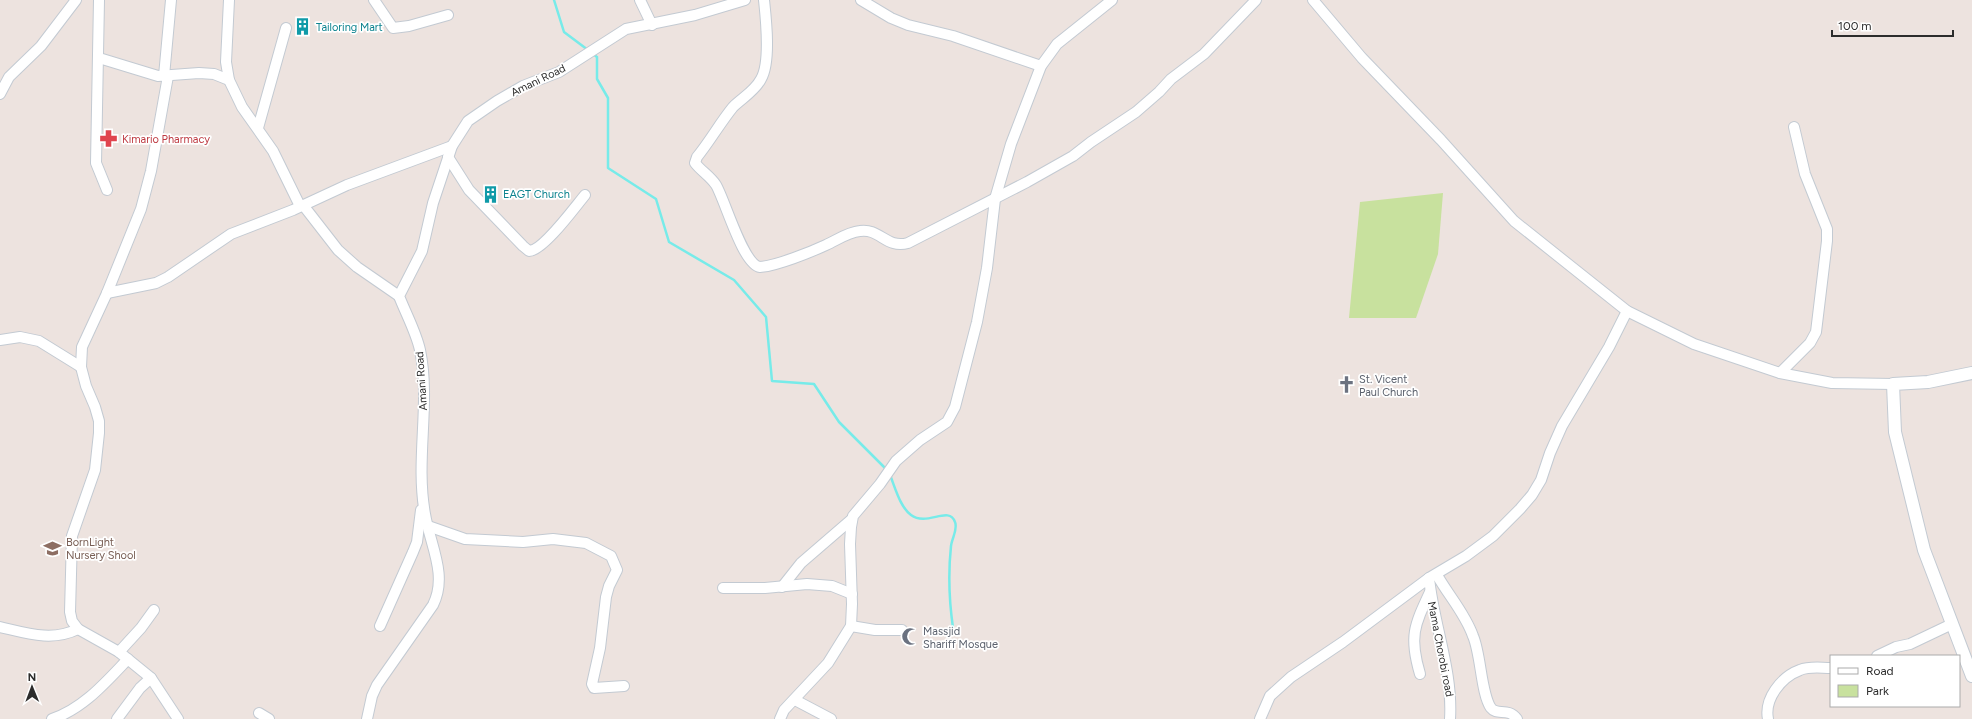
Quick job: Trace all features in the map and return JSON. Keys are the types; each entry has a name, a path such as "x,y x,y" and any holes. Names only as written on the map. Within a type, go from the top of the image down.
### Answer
{"street":[{"path":"0,94 9,77 41,46 76,0"},
{"path":"99,0 96,163 107,190"},
{"path":"171,0 166,76 151,171 141,209 107,293 84,339 81,356 81,367 86,386 97,413 99,433 95,470 72,536 70,612 72,622 78,629 119,652 151,678 178,719"},
{"path":"230,0 226,62 229,80 242,107 273,151 302,206 338,250 357,267 399,296"},
{"path":"374,0 393,28 409,26 448,15"},
{"path":"640,0 652,25"},
{"name":"Amani Road","path":"367,719 372,696 377,685 433,605 439,592 439,568 428,526 423,500 420,470 424,406 421,362 418,342 399,296 422,251 433,203 452,146 468,121 497,101 523,86 559,72 626,29 652,25 695,15 745,0"},
{"path":"764,0 766,62 762,78 757,86 733,107 697,156 695,162 703,169 715,185 741,244 755,267 766,266 814,251 859,231 875,232 891,243 898,245 908,243 995,199 1073,156 1136,112 1159,92 1171,79 1204,54 1256,0"},
{"path":"861,0 891,18 908,26 953,36 1041,66"},
{"path":"782,587 801,562 852,519 896,461 920,440 947,422 955,407 977,322 987,268 995,199 1011,144 1032,94 1041,66 1057,44 1112,0"},
{"path":"1314,0 1362,58 1441,140 1514,221 1627,311 1694,344 1780,373 1832,383 1893,384 1928,382 1972,373"},
{"path":"258,128 286,28"},
{"path":"99,58 158,76 199,73 214,74 229,80"},
{"path":"1780,373 1810,342 1816,332 1827,241 1826,228 1805,174 1794,127"},
{"path":"107,293 156,283 168,278 231,234 302,206 346,186 452,146"},
{"path":"448,157 456,172 472,195 522,246 529,251 535,250 547,240 585,195"},
{"path":"1260,719 1267,701 1283,684 1433,576 1493,536 1532,495 1541,480 1552,447 1562,426 1627,311"},
{"path":"0,340 20,338 39,341 81,367"},
{"path":"1893,384 1895,432 1924,550 1972,676"},
{"path":"380,626 417,542 423,500"},
{"path":"780,719 782,713 828,663 851,626 852,594 850,544 852,519"},
{"path":"428,526 465,538 523,542 548,539 586,543 611,556 617,570 608,592 600,648 592,684 594,688 598,689 624,686"},
{"path":"1433,576 1464,616 1474,636 1480,659 1487,700 1491,708 1495,711 1509,712 1517,719"},
{"name":"Mama Chorobi road","path":"1433,576 1430,592 1450,685 1450,719"},
{"path":"723,588 782,587 807,584 832,586 852,594"},
{"path":"1420,674 1413,647 1414,634 1419,614 1430,592"},
{"path":"119,652 141,628 154,610"},
{"path":"1878,655 1896,647 1917,641 1952,624"},
{"path":"851,626 875,630 902,630"},
{"path":"0,627 44,636 68,634 78,629"},
{"path":"52,719 78,706 97,692 128,659"},
{"path":"1768,719 1768,702 1779,685 1791,674 1811,667 1830,668"},
{"path":"117,719 140,688 151,678"},
{"path":"794,700 831,719"},
{"path":"259,713 269,719"}],"green space":[{"path":"1443,193 1438,254 1416,318 1349,318 1360,202"}],"waterway":[{"path":"554,0 564,32 588,50"},
{"path":"593,54 597,57 597,79 608,98 608,168 656,199 669,242 734,280 766,317 772,381 814,384 839,422 887,470"},
{"path":"890,475 901,502 911,515 924,519 948,515 952,517 955,522 956,525 951,546 949,577 953,628"}],"place":[{"name":"Tailoring Mart","path":"303,27"},
{"name":"Kimario Pharmacy","path":"109,139"},
{"name":"EAGT Church","path":"490,194"},
{"name":"St. Vicent Paul Church","path":"1346,385"},
{"name":"BornLight Nursery Shool","path":"53,548"},
{"name":"Massjid Shariff Mosque","path":"910,637"}]}
